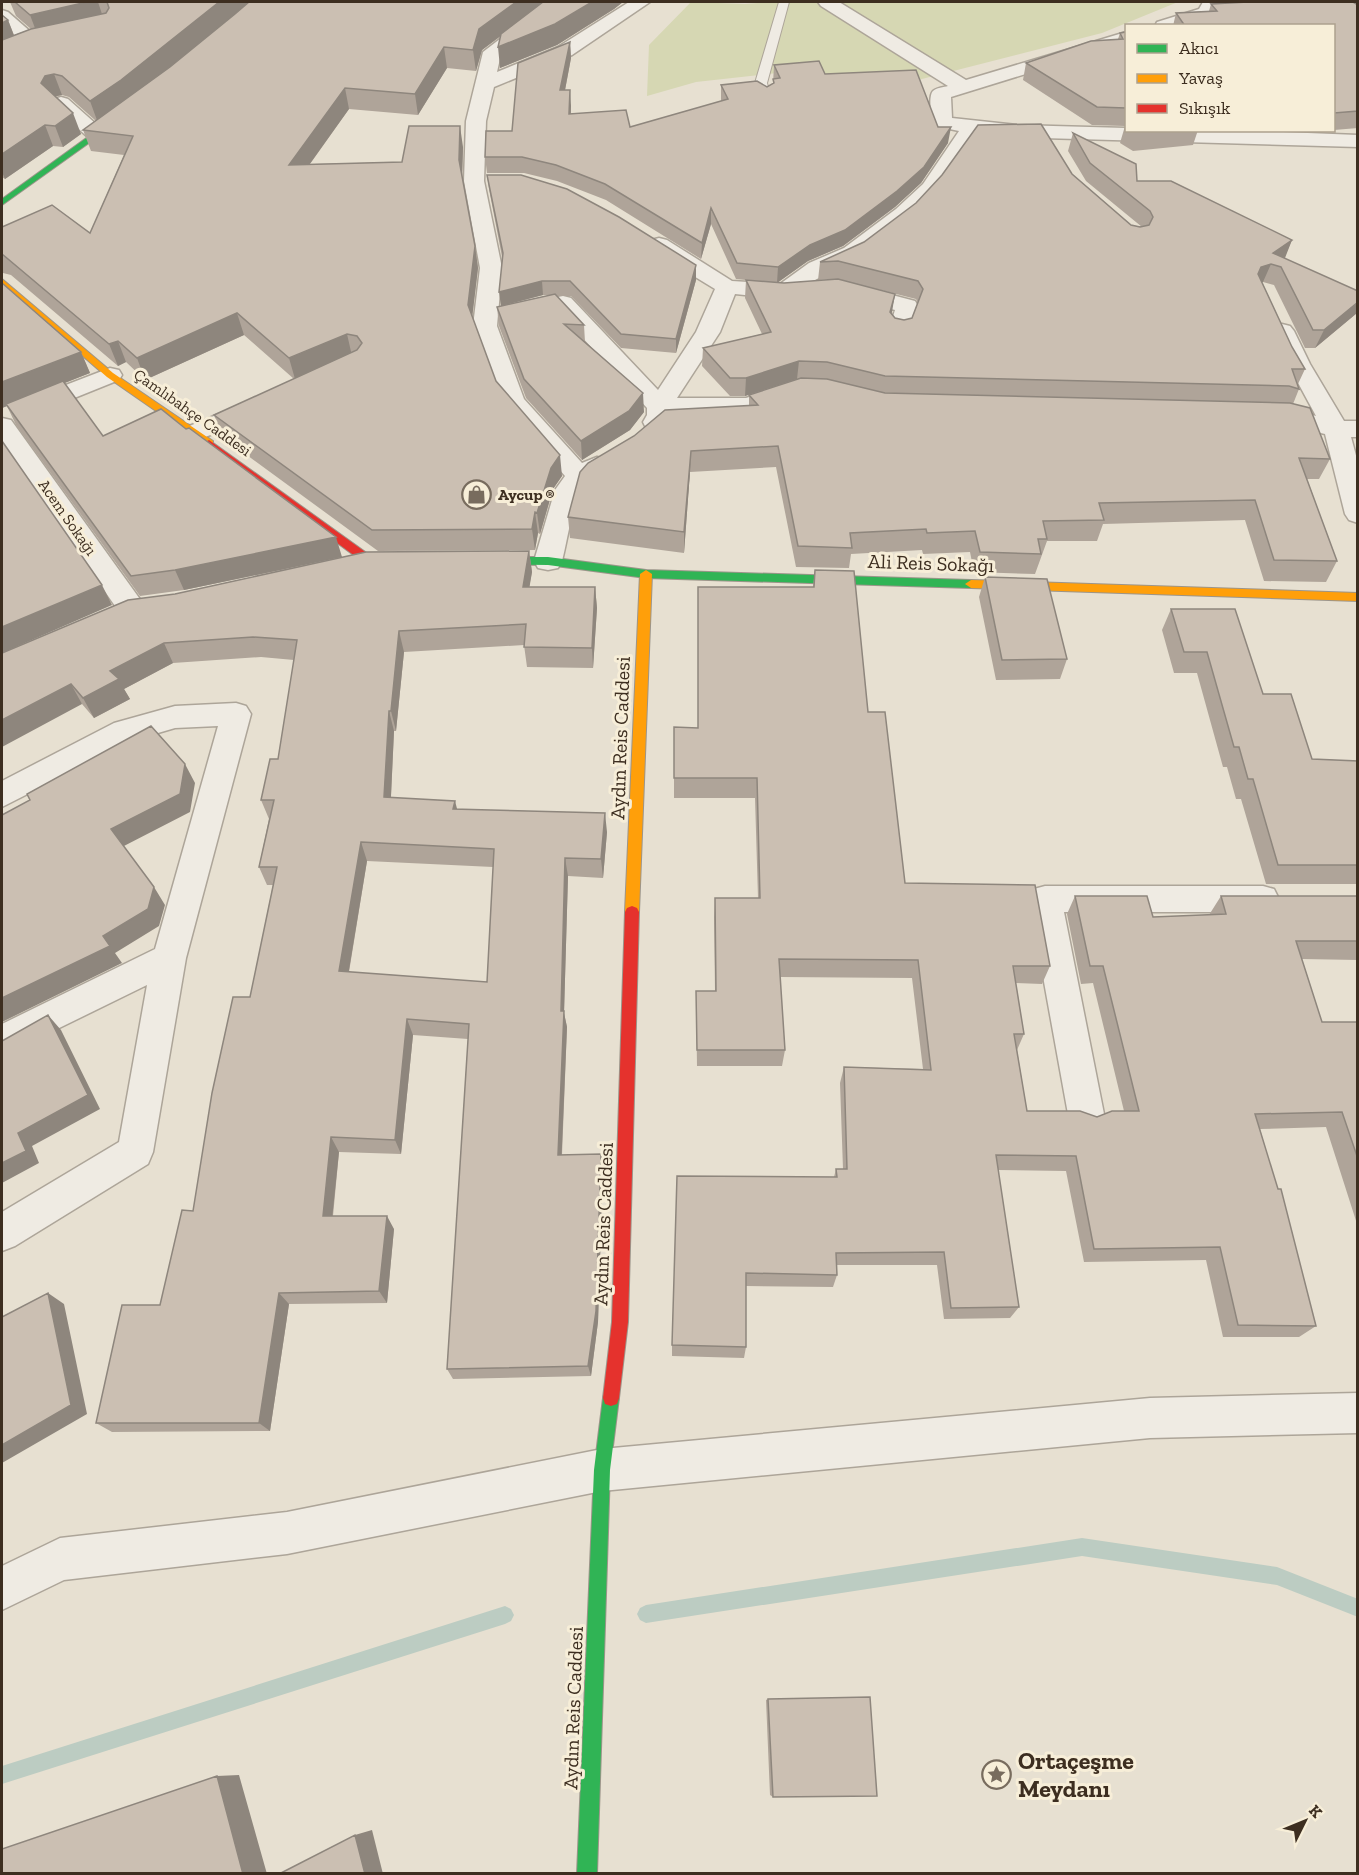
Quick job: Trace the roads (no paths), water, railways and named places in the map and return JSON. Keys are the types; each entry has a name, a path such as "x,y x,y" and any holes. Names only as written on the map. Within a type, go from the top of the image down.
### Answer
{"street":[{"path":"557,2 492,52 476,121 491,268 485,326 513,401 579,476"},
{"path":"485,84 565,51 641,2"},
{"path":"827,2 964,87"},
{"path":"1170,24 1215,8"},
{"path":"2,16 33,44"},
{"path":"1125,37 941,94 942,122 1050,141 1222,136 1358,141"},
{"path":"12,51 53,39"},
{"path":"61,103 98,136"},
{"path":"2,203 98,136 134,107"},
{"path":"783,292 817,268 852,253 904,214 930,189 972,127"},
{"path":"637,231 727,287 783,292 836,288 907,306 901,329"},
{"name":"Çamlıbahçe Caddesi","path":"2,282 110,375 196,433 377,562 347,567"},
{"path":"640,436 655,423 659,415 659,406 693,359 708,332 727,287"},
{"path":"485,320 534,307 563,303 659,406 747,406 797,389"},
{"path":"1274,312 1298,364 1347,429 1358,514"},
{"path":"2,419 110,375"},
{"path":"196,433 280,397"},
{"path":"1245,413 1281,414 1347,429"},
{"name":"Acem Sokağı","path":"2,426 64,510 132,610"},
{"path":"548,561 568,490 579,476 616,454"},
{"name":"Ali Reis Sokağı","path":"465,561 548,561 646,574 1358,597"},
{"name":"Aydın Reis Caddesi","path":"587,1874 602,1470 620,1322 629,981 646,574"},
{"path":"2,795 125,731 175,717 236,714 169,958 135,1152 2,1233"},
{"path":"1086,1114 1045,899 1288,899"},
{"path":"2,1041 169,958"},
{"path":"2,1589 60,1559 287,1533 602,1470 1150,1418 1358,1413"}],"lane":[{"path":"765,98 761,83 784,2"}],"waterway":[{"path":"646,1614 1082,1547 1277,1576 1358,1608"},
{"path":"2,1775 505,1615"}],"place":[{"name":"Aycup ®","path":"477,494"},
{"name":"Ortaçeşme Meydanı","path":"997,1775"}]}
